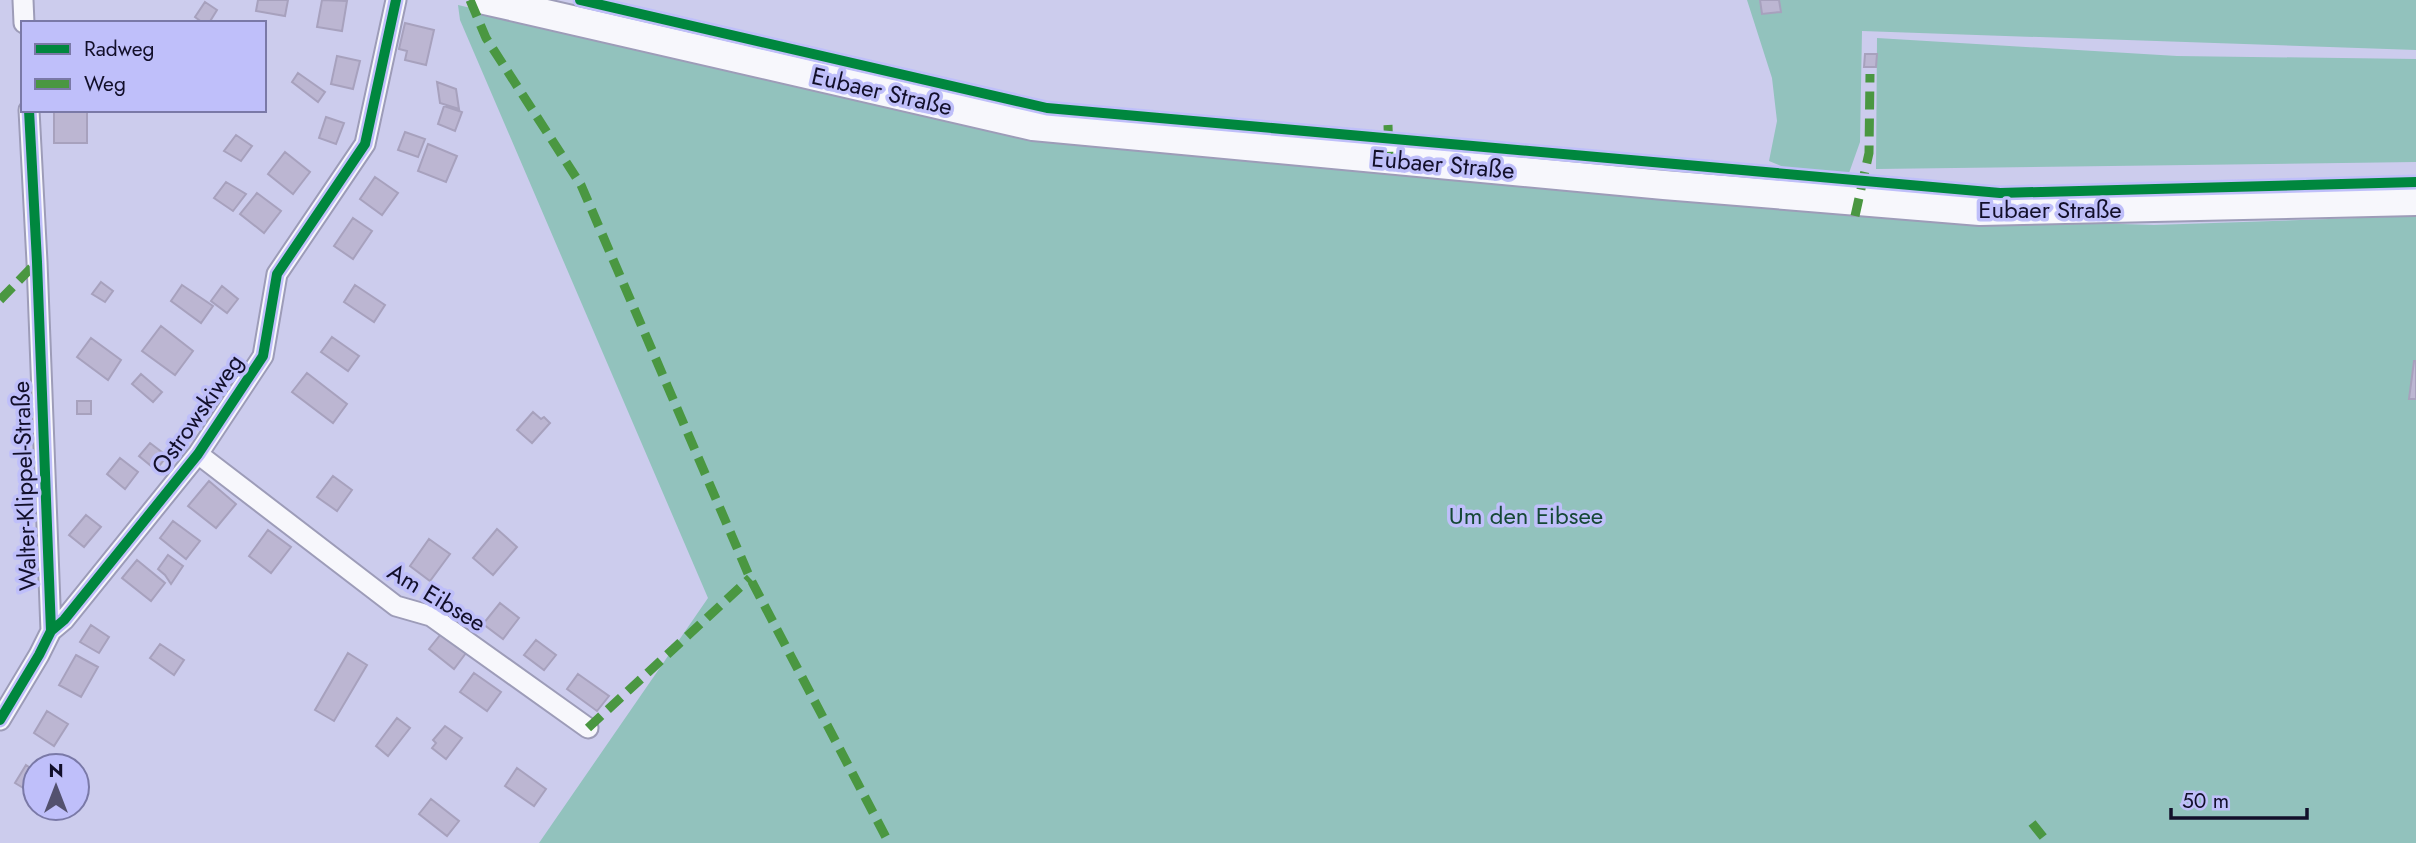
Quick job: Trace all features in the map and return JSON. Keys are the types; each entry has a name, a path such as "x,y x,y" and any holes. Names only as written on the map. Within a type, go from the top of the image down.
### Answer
{"street":[{"path":"23,0 24,21"},
{"name":"Ostrowskiweg","path":"51,631 64,620 198,454 264,356 277,274 365,144 396,0"},
{"name":"Eubaer Straße","path":"485,0 1033,126 1980,211 2416,201"},
{"name":"Walter-Klippel-Straße","path":"0,720 40,655 51,631 29,112"},
{"name":"Am Eibsee","path":"198,454 396,606 431,616 588,729"}],"green space":[{"path":"1747,0 2416,0 2416,50 1862,31 1860,142 1849,173 1786,168 1769,161 1777,121 1772,78"},
{"name":"Um den Eibsee","path":"458,5 1012,132 1855,216 2154,225 2416,216 2416,843 539,843 708,598 460,20"},
{"path":"1877,38 2177,56 2416,59 2416,162 1876,169"}],"building":[{"path":"258,0 288,0 285,16 256,11"},
{"path":"322,0 347,1 342,31 317,27"},
{"path":"1760,0 1779,0 1781,12 1762,14"},
{"path":"205,2 217,10 210,21 200,21 195,17"},
{"path":"405,23 434,30 426,65 405,60 407,51 399,49"},
{"path":"1865,54 1877,54 1876,67 1864,67"},
{"path":"337,56 360,61 353,89 331,84"},
{"path":"298,73 325,92 318,102 292,82"},
{"path":"437,82 456,89 459,109 440,103"},
{"path":"444,106 462,112 455,131 438,124"},
{"path":"54,112 87,112 87,143 54,143"},
{"path":"326,117 344,123 336,144 319,138"},
{"path":"405,132 425,139 418,157 398,150"},
{"path":"236,135 252,146 241,161 224,151"},
{"path":"428,144 457,156 446,182 418,171"},
{"path":"285,152 310,172 293,194 268,174"},
{"path":"375,177 398,193 382,215 360,199"},
{"path":"226,182 246,194 233,211 214,198"},
{"path":"257,193 281,211 264,233 240,214"},
{"path":"353,218 372,231 353,259 334,246"},
{"path":"101,282 113,291 105,302 92,294"},
{"path":"182,285 213,306 201,323 171,301"},
{"path":"355,285 385,305 374,322 344,302"},
{"path":"222,286 238,299 227,313 211,301"},
{"path":"161,326 193,351 175,375 142,351"},
{"path":"332,337 359,356 348,371 321,352"},
{"path":"91,338 121,360 108,380 77,357"},
{"path":"2414,361 2416,399 2409,399"},
{"path":"307,373 347,404 333,423 292,392"},
{"path":"141,374 162,392 153,402 132,384"},
{"path":"77,401 91,401 91,414 77,414"},
{"path":"533,412 550,423 532,443 517,430"},
{"path":"150,443 167,456 156,470 139,456"},
{"path":"120,458 138,472 125,489 107,474"},
{"path":"333,476 352,490 337,511 317,497"},
{"path":"209,481 236,504 216,528 188,506"},
{"path":"86,515 101,527 84,547 69,535"},
{"path":"173,521 200,541 186,559 160,538"},
{"path":"497,529 517,547 493,575 473,558"},
{"path":"268,530 291,547 271,573 249,556"},
{"path":"429,539 450,554 430,581 410,566"},
{"path":"168,555 183,566 171,584 158,569"},
{"path":"137,560 165,583 151,601 122,578"},
{"path":"500,603 519,618 503,639 483,624"},
{"path":"91,625 109,637 99,653 80,642"},
{"path":"441,634 466,653 454,669 429,649"},
{"path":"536,640 556,655 544,670 524,655"},
{"path":"160,644 184,660 174,675 150,658"},
{"path":"348,653 367,665 334,721 315,710"},
{"path":"76,655 98,667 81,697 59,685"},
{"path":"474,673 501,692 487,711 460,692"},
{"path":"578,674 609,696 597,711 567,689"},
{"path":"47,711 68,724 54,746 34,733"},
{"path":"397,718 410,728 388,756 376,746"},
{"path":"445,726 462,738 446,759 432,748 436,743 433,740"},
{"path":"517,768 546,789 534,806 505,786"},
{"path":"21,773 21,787 15,783"},
{"path":"431,799 459,821 447,836 419,814"}],"marked path":[{"path":"470,0 486,38 581,185 750,578 889,843"},
{"path":"1855,216 1869,153 1870,74"},
{"path":"1388,125 1389,159"},
{"path":"0,300 37,262"},
{"path":"588,728 750,578"},
{"path":"2032,823 2048,843"}],"cycle path":[{"path":"51,631 64,620 198,454 263,356 277,274 365,144 396,0"},
{"path":"580,0 1047,108 2000,193 2416,182"},
{"path":"0,720 51,631 29,112"}]}
